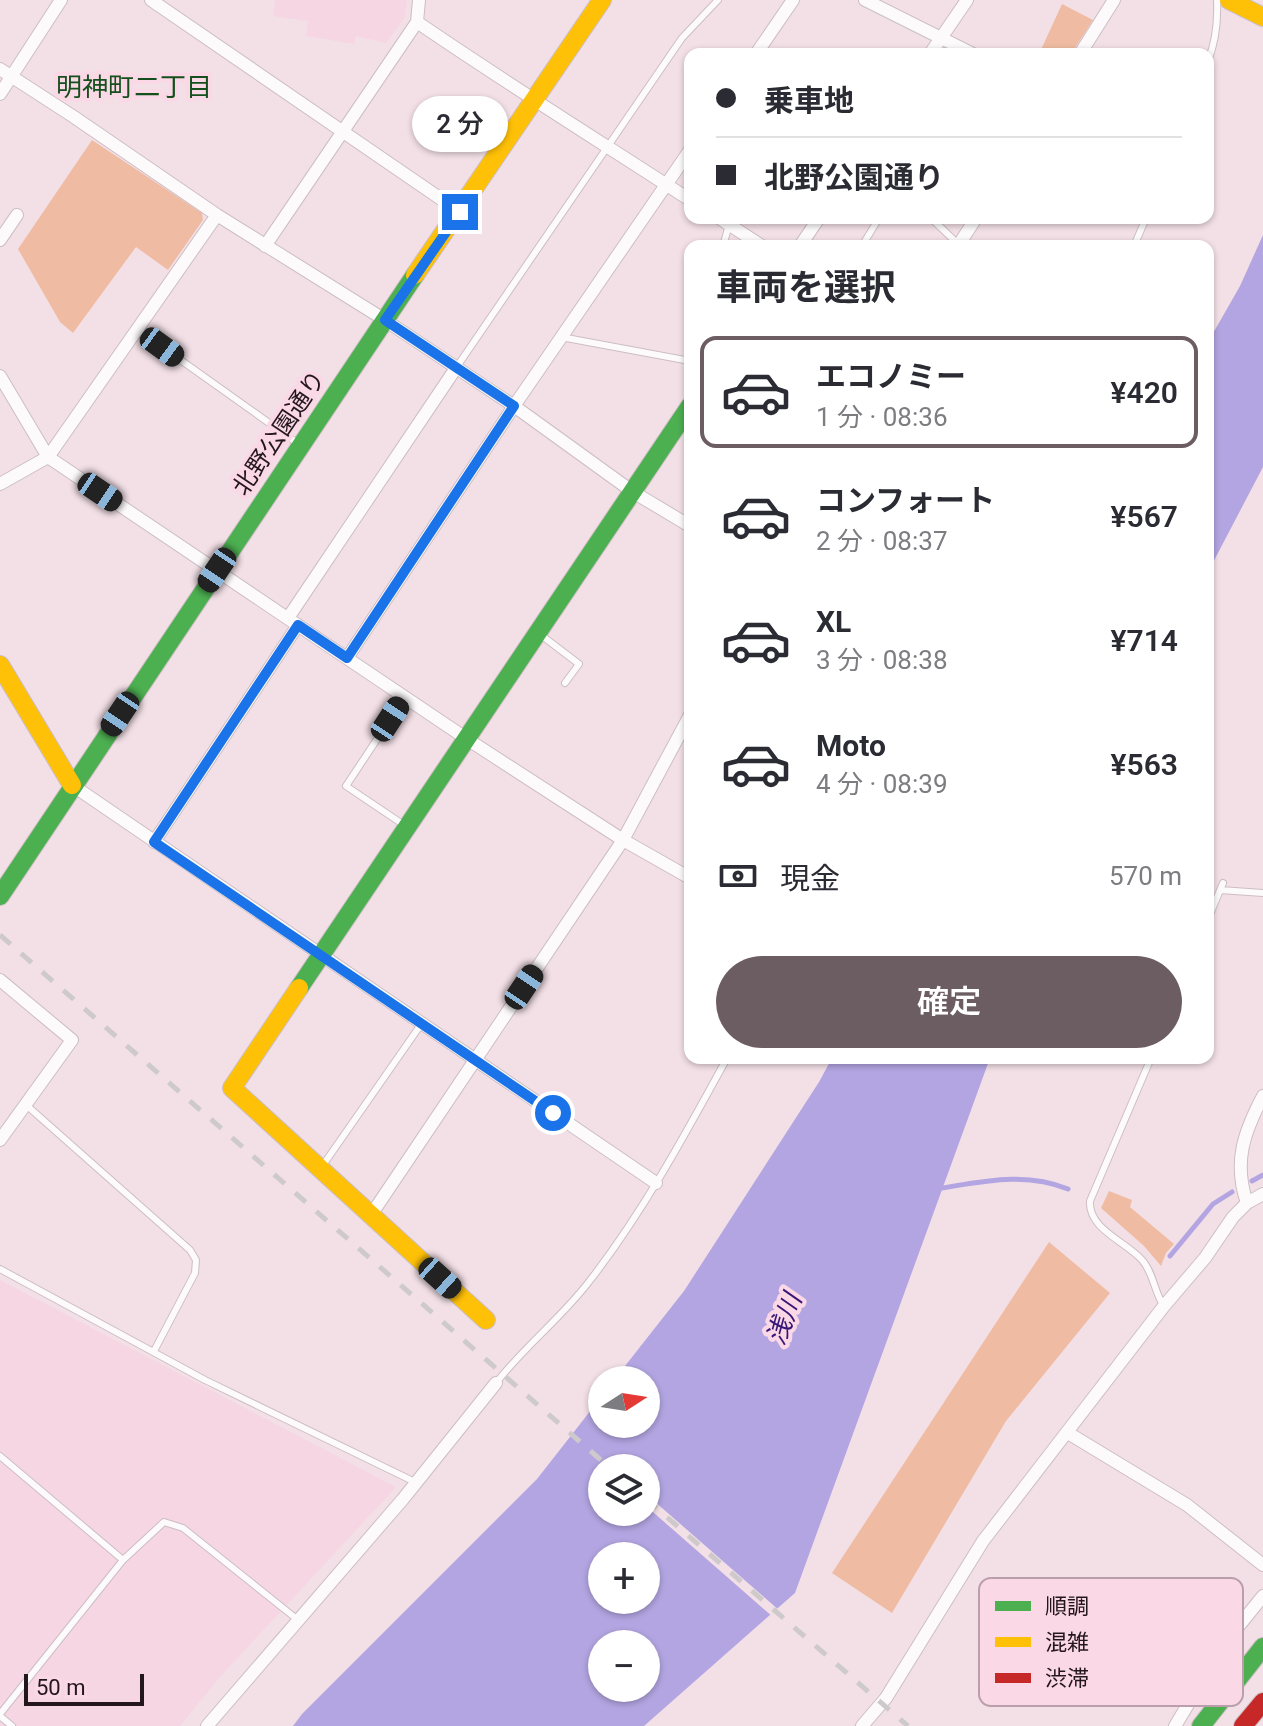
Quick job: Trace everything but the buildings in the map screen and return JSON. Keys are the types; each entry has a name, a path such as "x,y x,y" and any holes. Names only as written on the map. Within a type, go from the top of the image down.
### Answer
{"main road":[{"name":"北野公園通り","path":"0,896 602,0"},
{"path":"1234,2 1263,17"},
{"path":"486,1320 232,1088 684,415"},
{"path":"0,665 72,785"},
{"path":"1243,1672 1263,1647"},
{"path":"1243,1692 1263,1667"},
{"path":"1243,1726 1263,1702"},
{"path":"1201,1726 1217,1706"},
{"path":"1215,1726 1231,1706"}],"street":[{"path":"0,94 61,0"},
{"path":"151,0 460,212"},
{"path":"265,246 417,22 419,0"},
{"path":"760,48 793,0"},
{"path":"865,0 961,48"},
{"path":"934,48 967,0"},
{"path":"1084,48 1114,0"},
{"path":"417,22 502,81 536,99 684,196"},
{"path":"0,69 217,215 385,320 514,406 633,492 684,521"},
{"path":"347,658 514,406 684,158"},
{"path":"0,240 17,215"},
{"path":"0,484 48,457 217,215"},
{"path":"729,224 753,240"},
{"path":"154,842 456,368"},
{"path":"0,376 48,457 467,739 623,840 684,875"},
{"path":"371,1215 623,840 684,726"},
{"path":"72,785 656,1183"},
{"path":"0,980 72,1040 0,1140"},
{"path":"1247,1203 1240,1182 1239,1164 1247,1128 1263,1096"},
{"path":"862,1726 886,1698 983,1541 1247,1203 1263,1194"},
{"path":"207,1726 417,1483 496,1383"},
{"path":"1068,1433 1187,1505 1263,1565"},
{"path":"1243,1621 1263,1596"},
{"path":"1175,1726 1187,1706"}],"lane":[{"path":"456,368 682,38 718,0"},
{"path":"1212,48 1218,21 1217,0"},
{"path":"937,224 952,240"},
{"path":"137,329 300,446"},
{"path":"561,337 684,360"},
{"path":"538,633 579,664 565,683"},
{"path":"405,697 346,786 407,827"},
{"path":"1214,905 1222,886 1263,893"},
{"path":"320,1169 422,1023"},
{"path":"496,1383 587,1284 656,1183 724,1064"},
{"path":"1148,1064 1090,1201 1089,1210 1094,1221 1143,1261 1164,1306"},
{"path":"25,1104 190,1250 196,1260 195,1273 154,1351"},
{"path":"0,1269 205,1380 417,1483"},
{"path":"0,1456 123,1560"},
{"path":"12,1726 0,1715 123,1560 164,1522 177,1525 298,1621"}],"shaded area":[{"path":"275,0 407,0 405,17 386,43 356,36 354,44 306,36 308,21 273,16"},
{"path":"1062,4 1093,20 1075,48 1042,48"},
{"path":"92,140 202,213 203,220 168,270 136,247 73,333 60,322 18,249"},
{"path":"1109,1191 1132,1200 1130,1207 1174,1244 1161,1266 1144,1246 1101,1208"},
{"path":"1049,1242 1110,1293 1006,1421 892,1613 832,1573"},
{"path":"0,1280 396,1487 219,1678 180,1726 0,1726"}],"water":[{"path":"1263,235 1263,467 1214,561 1214,332 1240,286"},
{"name":"浅川","path":"829,1064 988,1064 795,1593 644,1726 293,1726 537,1479 588,1414 588,1438 660,1438 660,1366 625,1366 684,1291"}],"pier":[{"path":"660,1506 780,1611 773,1617 660,1518"}],"waterway":[{"path":"1252,1181 1263,1175"},
{"path":"936,1189 1019,1179 1068,1189"},
{"path":"1170,1256 1213,1204 1232,1192"}],"railway":[{"path":"0,935 594,1454"},
{"path":"660,1511 908,1726"}],"traffic: fast":[{"path":"0,896 415,275"},
{"path":"299,988 684,415"},
{"path":"1243,1672 1263,1647"},
{"path":"1201,1726 1217,1706"}],"traffic: slow":[{"path":"415,275 602,0"},
{"path":"1229,0 1263,17"},
{"path":"0,665 72,785"},
{"path":"299,988 232,1088 486,1320"}],"traffic: jam":[{"path":"1243,1726 1263,1702"}],"district":[{"name":"明神町二丁目","path":"134,87"}],"route":[{"path":"460,212 385,320 514,406 347,658 298,625 154,842 553,1113"}]}
